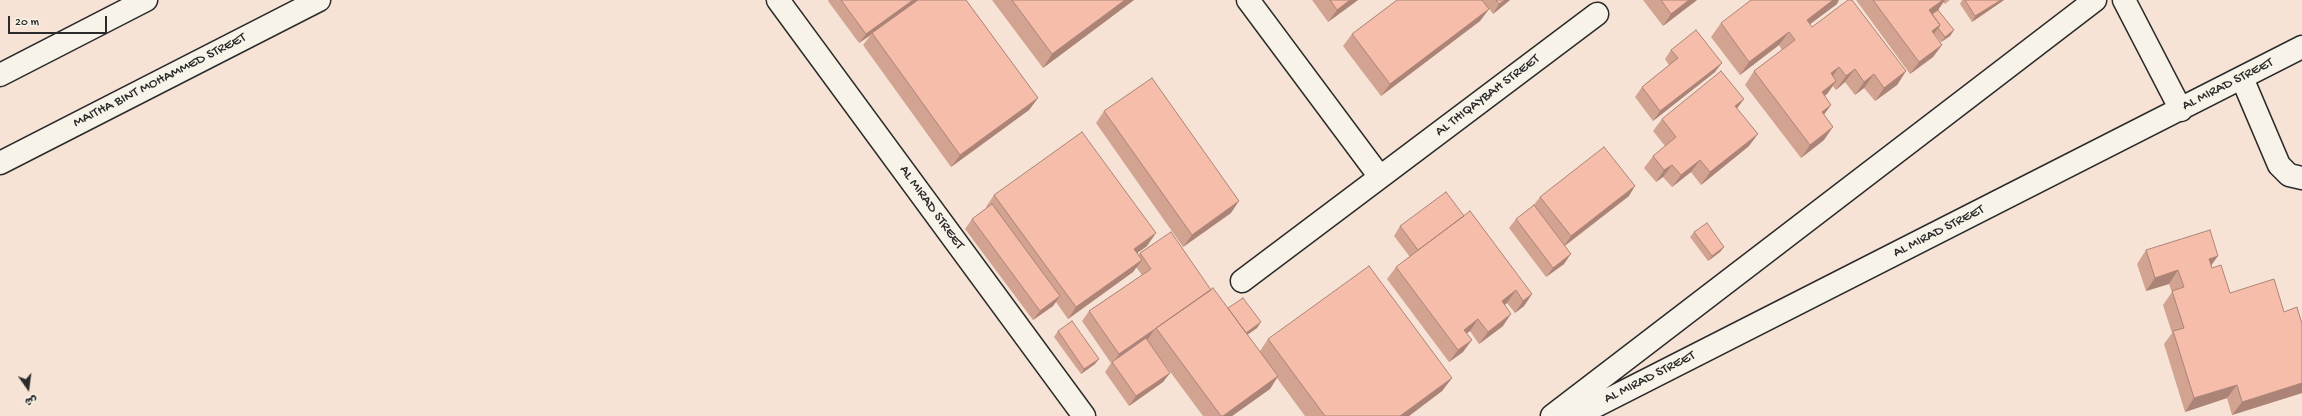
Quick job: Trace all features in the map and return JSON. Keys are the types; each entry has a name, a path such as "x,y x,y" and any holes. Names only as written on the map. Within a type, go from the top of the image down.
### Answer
{"street":[{"path":"0,75 146,0"},
{"name":"MAITHA BINT MOHAMMED STREET","path":"0,163 319,0"},
{"name":"AL MIRAD STREET","path":"778,0 1084,416"},
{"path":"1248,0 1380,178"},
{"path":"1552,416 2095,0"},
{"path":"2124,0 2181,110"},
{"name":"AL THIQAYBAH STREET","path":"1242,281 1597,14"},
{"name":"AL MIRAD STREET","path":"1578,416 2302,47"},
{"path":"2242,78 2279,165 2289,175 2302,178"}],"building":[{"path":"841,0 913,0 866,34"},
{"path":"918,0 966,0 1038,98 960,155 872,33"},
{"path":"1012,0 1125,0 1052,54"},
{"path":"1330,0 1350,0 1337,10"},
{"path":"1397,0 1482,0 1489,9 1390,84 1352,34"},
{"path":"1496,0 1505,0 1499,4"},
{"path":"1661,0 1689,0 1671,14"},
{"path":"1751,0 1833,0 1807,20 1812,27 1848,0 1852,0 1906,71 1884,88 1874,74 1864,82 1855,69 1846,76 1839,67 1831,73 1836,81 1822,92 1831,105 1822,112 1833,127 1810,145 1754,71 1795,40 1789,32 1749,62 1721,23"},
{"path":"1873,0 1943,0 1929,10 1940,25 1932,31 1942,45 1919,62"},
{"path":"1965,0 2001,0 1975,16"},
{"path":"1938,10 1954,30 1945,37 1938,28 1940,25 1932,14"},
{"path":"1696,30 1722,63 1660,111 1642,87 1678,58 1671,50"},
{"path":"1721,71 1744,99 1735,106 1758,134 1710,172 1700,160 1681,175 1672,165 1664,170 1653,156 1676,137 1662,119"},
{"path":"1152,78 1239,201 1192,235 1104,111"},
{"path":"1082,132 1156,233 1134,249 1142,260 1076,307 994,195"},
{"path":"1604,147 1635,186 1571,236 1540,197"},
{"path":"1446,192 1464,216 1418,250 1400,226"},
{"path":"992,204 1060,296 1040,311 972,219"},
{"path":"1534,205 1571,254 1553,268 1516,219"},
{"path":"1470,211 1532,294 1523,301 1516,290 1502,301 1511,314 1488,332 1478,319 1464,330 1472,340 1458,350 1396,267"},
{"path":"1707,223 1724,247 1712,256 1694,232"},
{"path":"2210,230 2218,256 2209,259 2212,268 2221,265 2230,293 2274,279 2284,312 2297,307 2302,324 2302,383 2242,402 2237,385 2194,398 2173,331 2184,328 2172,291 2184,287 2178,270 2155,278 2146,250"},
{"path":"1171,232 1211,290 1119,354 1089,311 1151,269 1140,253"},
{"path":"1369,266 1452,378 1400,416 1325,416 1268,339"},
{"path":"1213,288 1278,376 1223,416 1221,416 1156,328"},
{"path":"1243,298 1261,322 1246,333 1228,308"},
{"path":"1072,321 1099,359 1084,369 1058,331"},
{"path":"1146,338 1170,373 1136,396 1112,362"}]}
